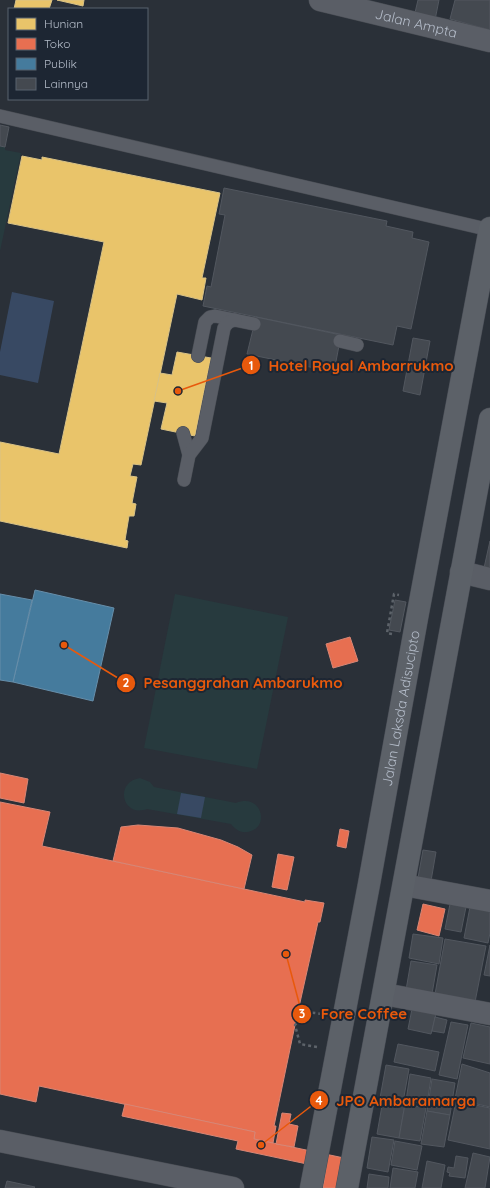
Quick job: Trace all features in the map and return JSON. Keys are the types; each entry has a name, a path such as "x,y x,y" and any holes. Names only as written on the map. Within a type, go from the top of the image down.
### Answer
{"main road":[{"name":"Jalan Laksda Adisucipto","path":"312,1188 370,884 418,610 490,229"},
{"path":"347,1188 490,419"}],"street":[{"name":"Jalan Ampta","path":"320,0 490,41"},
{"path":"461,572 490,578"},
{"path":"404,885 490,901"},
{"path":"384,994 490,1014"},
{"path":"0,1141 234,1188"}],"lane":[{"path":"0,116 490,229"},
{"path":"198,356 207,319 210,317 215,316 254,324"},
{"path":"184,480 189,455 202,438 224,328 230,321 235,320"},
{"path":"340,341 357,345"},
{"path":"183,433 189,455"}],"path":[{"path":"319,1047 300,1044 295,1025 307,1012 326,1014"}],"green space":[{"path":"0,146 5,147 5,150 21,153 0,251"},
{"path":"175,594 288,617 257,769 144,748"},
{"path":"140,778 150,782 154,787 236,803 245,801 252,802 260,812 261,819 259,825 247,832 242,832 231,824 147,809 132,809 124,798 124,792 132,781"}],"water":[{"path":"12,292 54,301 38,383 0,375 0,352"},
{"path":"181,793 205,797 201,818 177,814"}],"building: Hunian":[{"path":"16,0 52,0 49,8 14,8"},
{"path":"57,0 84,0 83,6"},
{"path":"22,156 42,160 42,157 220,193 202,278 206,278 202,300 177,294 141,465 133,464 130,476 137,477 132,503 136,504 134,516 129,516 125,540 128,541 127,548 0,521 0,442 59,454 104,242 8,223"},
{"path":"177,352 211,358 195,436 161,429 167,403 154,401 160,373 172,375"}],"building: Toko":[{"path":"350,637 358,661 333,668 326,644"},
{"path":"0,773 28,779 24,803 0,798"},
{"path":"0,802 50,812 42,846 305,902 305,900 324,903 320,922 318,922 295,1025 274,1126 276,1126 273,1143 254,1139 255,1132 39,1086 36,1102 0,1094"},
{"path":"138,825 178,828 221,840 252,855 244,889 113,861 121,827"},
{"path":"340,829 349,831 346,848 337,846"},
{"path":"278,854 294,857 287,890 272,887"},
{"path":"423,904 445,909 439,936 417,930"},
{"path":"125,1104 255,1132 254,1139 344,1158 339,1188 323,1188 326,1168 236,1149 238,1141 122,1116"},
{"path":"282,1113 291,1114 289,1124 298,1126 294,1147 276,1144"}],"building: Publik":[{"path":"35,590 114,608 93,701 13,682"},
{"path":"0,594 32,600 13,682 0,680"}],"building: Lainnya":[{"path":"418,0 439,0 434,25 413,21"},
{"path":"455,0 490,0 490,30 450,19"},
{"path":"0,125 9,127 5,147 0,146"},
{"path":"224,188 387,221 386,226 413,232 412,238 429,242 411,329 397,326 393,345 203,306 207,286 211,287 225,215 219,214"},
{"path":"256,317 341,335 334,372 247,354"},
{"path":"413,338 430,341 420,395 403,391"},
{"path":"490,541 490,569 484,568"},
{"path":"395,600 406,602 400,632 389,630"},
{"path":"423,850 436,852 431,881 418,878"},
{"path":"450,904 466,907 461,932 445,929"},
{"path":"470,907 490,911 490,933 488,943 464,938"},
{"path":"413,934 443,938 439,964 409,958"},
{"path":"445,939 486,946 475,1002 435,994"},
{"path":"490,945 490,976 484,975"},
{"path":"411,961 437,965 432,994 406,990"},
{"path":"413,1004 437,1010 431,1034 408,1029"},
{"path":"435,1017 447,1020 444,1033 432,1031"},
{"path":"451,1022 468,1025 457,1079 439,1075"},
{"path":"471,1023 490,1027 490,1064 463,1058"},
{"path":"398,1044 439,1052 435,1071 394,1062"},
{"path":"462,1064 490,1073 490,1107 455,1099"},
{"path":"386,1065 409,1069 403,1102 380,1098"},
{"path":"410,1074 431,1078 427,1104 406,1101"},
{"path":"432,1079 455,1083 450,1115 427,1111"},
{"path":"383,1100 405,1104 399,1138 377,1134"},
{"path":"456,1101 490,1108 490,1149 448,1140"},
{"path":"405,1104 426,1108 420,1141 399,1138"},
{"path":"427,1111 450,1115 444,1147 421,1144"},
{"path":"372,1137 394,1140 388,1172 367,1168"},
{"path":"395,1141 422,1146 417,1170 391,1165"},
{"path":"473,1153 490,1157 485,1188 465,1188"},
{"path":"456,1156 468,1158 465,1178 449,1176 450,1173 447,1172 448,1167 454,1168"},
{"path":"427,1161 445,1165 441,1188 422,1188"},
{"path":"393,1168 418,1172 415,1188 390,1188"},
{"path":"369,1174 389,1177 388,1188 367,1188"},
{"path":"7,1181 35,1187 5,1188"}],"place":[{"name":"Hotel Royal Ambarrukmo","path":"178,391"},
{"name":"Pesanggrahan Ambarukmo","path":"64,645"},
{"name":"Fore Coffee","path":"286,954"},
{"name":"JPO Ambaramarga","path":"261,1145"}]}
